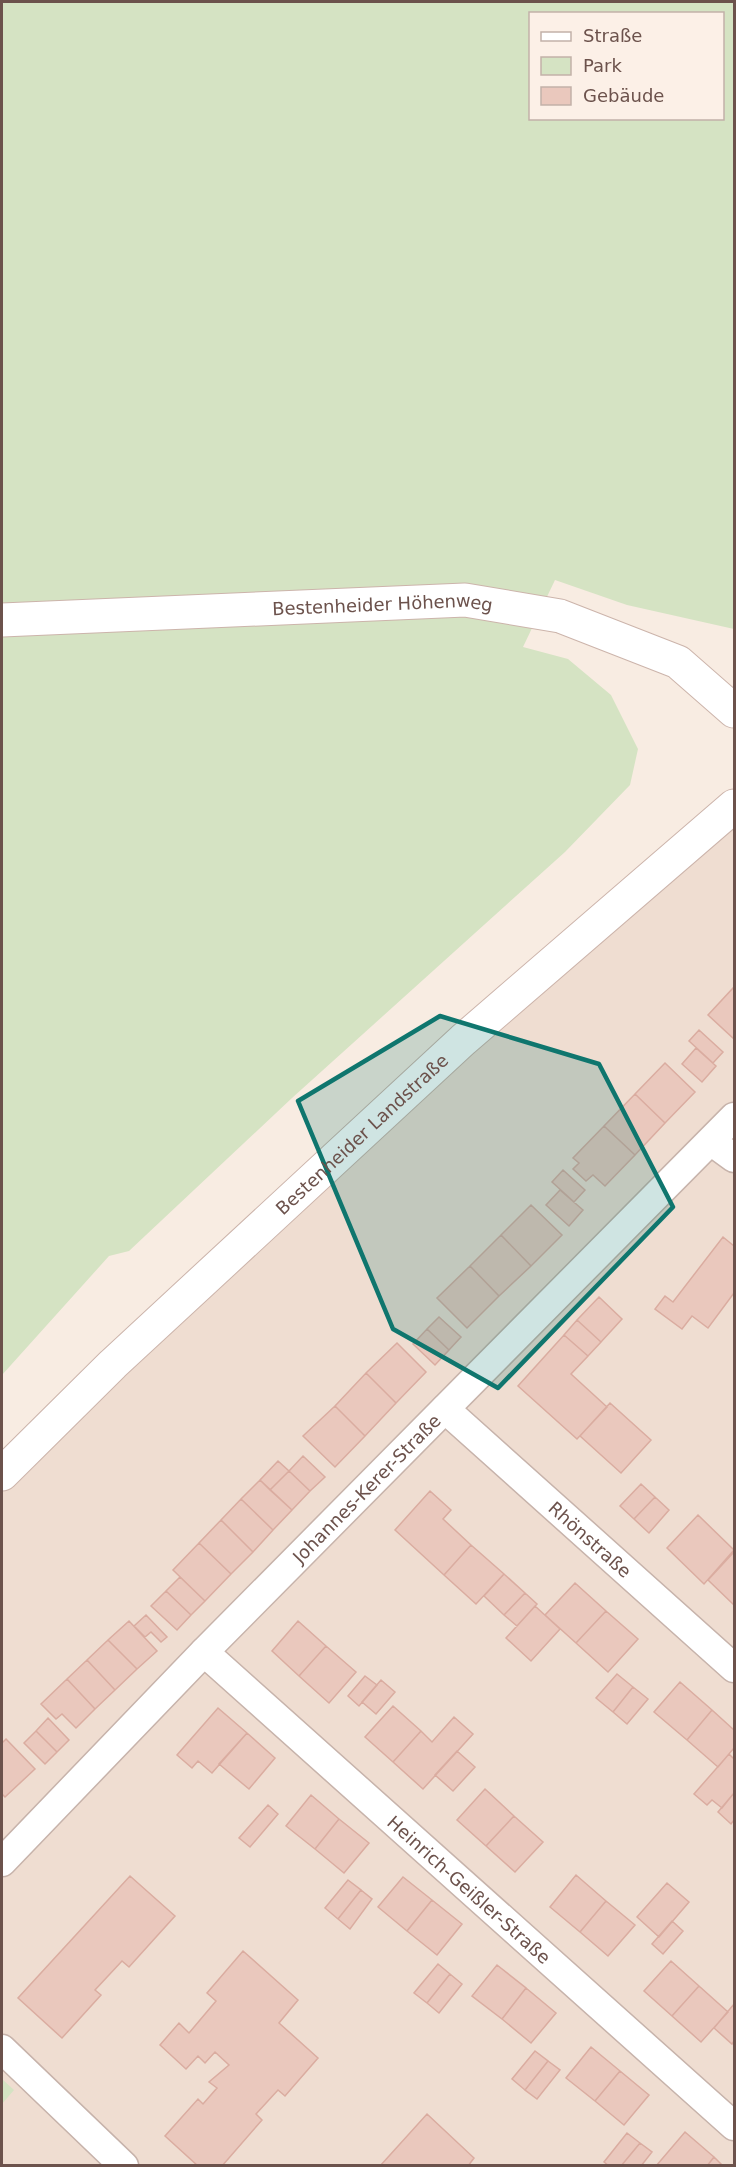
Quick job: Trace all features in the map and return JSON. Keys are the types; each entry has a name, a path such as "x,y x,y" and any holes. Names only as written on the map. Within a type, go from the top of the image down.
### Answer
{"main road":[{"name":"Bestenheider Höhenweg","path":"2,620 465,600 560,616 678,662 735,711"},
{"name":"Bestenheider Landstraße","path":"2,1474 113,1364 464,1040 735,806"}],"street":[{"name":"Johannes-Kerer-Straße","path":"2,1862 204,1652 445,1409 724,1150 735,1117"},
{"name":"Rhönstraße","path":"445,1409 735,1668"},
{"name":"Heinrich-Geißler-Straße","path":"204,1652 735,2126"},
{"path":"2,2049 124,2166"}],"highlighted area":[{"path":"440,1016 599,1064 673,1207 498,1388 393,1329 298,1101"}],"shaded area":[{"path":"734,806 734,2165 2,2166 2,1474"}],"green space":[{"path":"2,2 734,2 734,629 627,605 555,580 523,647 568,659 611,695 638,749 630,785 565,852 292,1098 129,1251 109,1256 2,1375"},
{"path":"2,2079 14,2090 2,2104"}],"building":[{"path":"734,987 734,1039 708,1015"},
{"path":"699,1030 723,1052 713,1063 689,1041"},
{"path":"696,1048 716,1066 702,1082 682,1064"},
{"path":"665,1063 695,1092 665,1123 635,1094"},
{"path":"635,1094 665,1123 635,1155 604,1126"},
{"path":"604,1126 635,1155 605,1186 593,1175 586,1181 573,1169 579,1163 573,1158"},
{"path":"563,1170 585,1190 574,1202 552,1182"},
{"path":"560,1190 583,1210 569,1226 546,1205"},
{"path":"531,1205 562,1235 531,1266 501,1235"},
{"path":"501,1235 531,1266 499,1296 470,1266"},
{"path":"723,1237 734,1246 734,1293 708,1328 692,1316 682,1329 655,1309 665,1296 673,1302"},
{"path":"470,1266 499,1296 467,1328 437,1298"},
{"path":"599,1297 622,1319 601,1342 577,1320"},
{"path":"439,1317 461,1337 449,1350 427,1329"},
{"path":"577,1320 601,1342 588,1356 564,1335"},
{"path":"427,1329 449,1350 435,1365 413,1344"},
{"path":"564,1335 588,1356 571,1374 607,1407 577,1439 518,1386"},
{"path":"397,1343 426,1372 396,1403 366,1373"},
{"path":"366,1373 396,1403 365,1436 335,1406"},
{"path":"610,1403 651,1440 621,1473 580,1436"},
{"path":"335,1406 365,1436 335,1467 303,1436"},
{"path":"303,1456 325,1477 310,1491 289,1471"},
{"path":"278,1461 289,1471 270,1490 260,1480"},
{"path":"289,1471 310,1491 292,1510 270,1490"},
{"path":"260,1480 292,1510 273,1530 241,1499"},
{"path":"641,1484 655,1497 634,1519 620,1506"},
{"path":"430,1491 451,1510 443,1519 471,1545 444,1575 395,1530"},
{"path":"655,1497 669,1510 649,1533 634,1519"},
{"path":"241,1499 273,1530 253,1552 221,1520"},
{"path":"698,1515 734,1550 704,1584 667,1548"},
{"path":"221,1520 253,1552 231,1574 199,1543"},
{"path":"199,1543 231,1574 205,1601 173,1570"},
{"path":"471,1545 504,1574 476,1604 444,1575"},
{"path":"734,1552 734,1605 708,1580"},
{"path":"504,1574 525,1593 504,1615 484,1596"},
{"path":"180,1577 205,1601 191,1615 166,1591"},
{"path":"575,1583 606,1611 576,1643 545,1615"},
{"path":"166,1591 191,1615 177,1630 151,1606"},
{"path":"525,1593 537,1604 517,1626 504,1615"},
{"path":"535,1606 560,1629 531,1661 506,1638"},
{"path":"606,1611 638,1639 608,1672 576,1643"},
{"path":"146,1615 167,1637 161,1642 151,1632 145,1637 134,1626"},
{"path":"129,1621 157,1651 137,1669 108,1640"},
{"path":"298,1621 326,1646 299,1676 272,1651"},
{"path":"108,1640 137,1669 115,1690 87,1660"},
{"path":"326,1646 356,1672 329,1703 299,1676"},
{"path":"87,1660 115,1690 95,1709 67,1679"},
{"path":"617,1674 633,1687 613,1712 596,1698"},
{"path":"365,1676 377,1685 359,1706 348,1696"},
{"path":"67,1679 95,1709 76,1728 62,1714 56,1719 41,1704"},
{"path":"381,1680 395,1692 376,1714 362,1702"},
{"path":"680,1682 712,1710 687,1740 654,1712"},
{"path":"633,1687 648,1699 627,1724 613,1712"},
{"path":"393,1706 421,1731 393,1762 365,1737"},
{"path":"218,1708 247,1733 212,1773 198,1761 192,1768 177,1755"},
{"path":"712,1710 734,1730 734,1748 718,1767 687,1740"},
{"path":"454,1717 473,1734 423,1789 393,1762 421,1731 432,1742"},
{"path":"48,1718 69,1740 57,1752 36,1731"},
{"path":"36,1731 57,1752 45,1764 24,1743"},
{"path":"247,1733 275,1758 249,1789 219,1764"},
{"path":"6,1739 35,1769 5,1797 2,1794 2,1743"},
{"path":"457,1751 475,1767 453,1791 435,1775"},
{"path":"729,1754 734,1759 734,1793 722,1808 712,1800 707,1805 694,1794"},
{"path":"485,1789 514,1816 486,1846 457,1820"},
{"path":"734,1793 734,1820 731,1824 718,1812"},
{"path":"311,1795 339,1819 315,1849 286,1826"},
{"path":"268,1805 278,1814 250,1847 239,1838"},
{"path":"514,1816 543,1842 515,1872 486,1846"},
{"path":"339,1819 369,1843 344,1873 315,1849"},
{"path":"576,1875 606,1901 580,1932 550,1907"},
{"path":"130,1876 175,1916 129,1967 122,1961 95,1990 101,1995 62,2038 18,1998"},
{"path":"403,1877 432,1900 407,1931 378,1907"},
{"path":"348,1880 361,1890 338,1919 325,1908"},
{"path":"667,1883 689,1902 659,1937 637,1917"},
{"path":"361,1890 372,1899 350,1929 338,1919"},
{"path":"432,1900 462,1924 437,1955 407,1931"},
{"path":"606,1901 635,1925 608,1956 580,1932"},
{"path":"672,1921 683,1931 663,1954 652,1944"},
{"path":"243,1951 298,2000 279,2023 318,2058 285,2096 278,2090 256,2114 262,2120 222,2166 198,2166 165,2136 198,2099 203,2104 217,2088 209,2082 229,2065 215,2052 205,2063 198,2056 186,2069 160,2045 179,2023 189,2033 216,2001 207,1993"},
{"path":"671,1961 699,1986 672,2016 644,1991"},
{"path":"438,1964 450,1974 427,2003 414,1993"},
{"path":"497,1965 526,1988 502,2019 472,1996"},
{"path":"450,1974 462,1984 439,2013 427,2003"},
{"path":"699,1986 728,2012 701,2042 672,2016"},
{"path":"526,1988 556,2013 531,2043 502,2019"},
{"path":"734,2004 734,2041 732,2044 714,2028"},
{"path":"591,2047 620,2071 595,2101 566,2078"},
{"path":"535,2051 548,2061 525,2090 512,2079"},
{"path":"548,2061 560,2070 537,2099 525,2090"},
{"path":"620,2071 649,2095 624,2125 595,2101"},
{"path":"427,2114 474,2158 468,2166 380,2166"},
{"path":"685,2132 714,2157 707,2166 656,2166"},
{"path":"627,2133 640,2143 621,2166 609,2166 604,2162"},
{"path":"640,2143 652,2152 641,2166 621,2166"},
{"path":"714,2157 723,2166 707,2166"}]}
